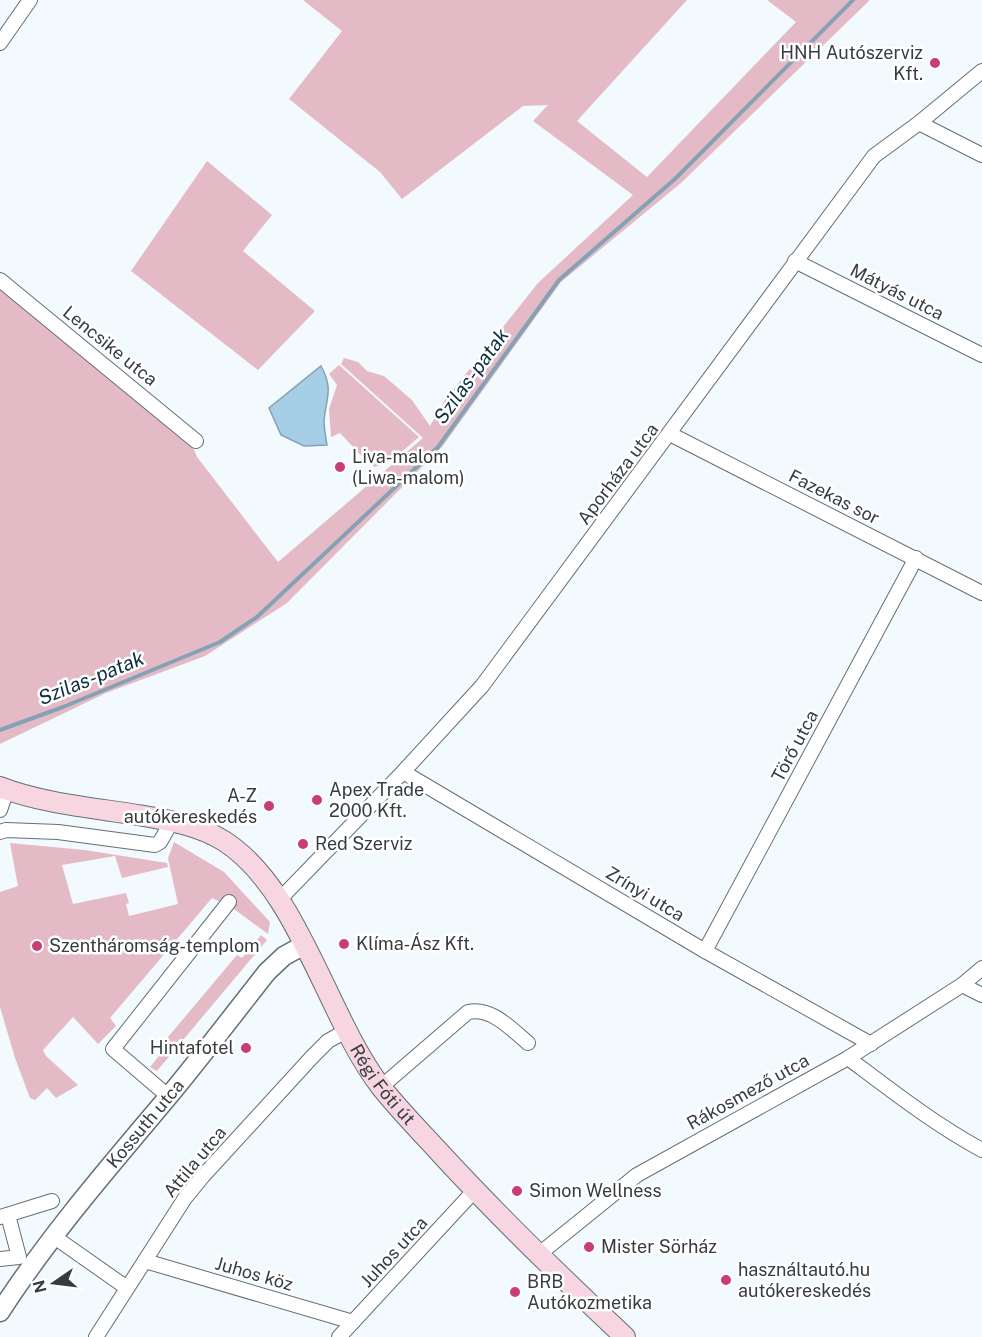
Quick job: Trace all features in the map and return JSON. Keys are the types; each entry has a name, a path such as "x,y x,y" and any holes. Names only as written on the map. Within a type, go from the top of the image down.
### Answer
{"main road":[{"name":"Régi Fóti út","path":"4,789 68,804 172,821 194,827 224,841 251,863 279,900 346,1031 381,1087 538,1255 625,1337"}],"street":[{"path":"0,43 30,0"},
{"name":"Aporháza utca","path":"279,900 403,772 482,686 874,156 919,123 982,71"},
{"path":"919,123 982,155"},
{"name":"Mátyás utca","path":"795,261 982,355"},
{"name":"Lencsike utca","path":"0,280 196,441"},
{"name":"Fazekas sor","path":"670,434 982,593"},
{"name":"Törő utca","path":"705,951 916,558"},
{"name":"Zrínyi utca","path":"403,772 705,951 871,1044"},
{"path":"0,810 4,789"},
{"path":"0,832 6,830 58,832 155,845 160,842 172,821"},
{"name":"Kossuth utca","path":"168,1096 113,1049 226,906"},
{"name":"Kossuth utca","path":"0,1312 24,1262 52,1236 267,972 284,956 304,945"},
{"name":"Rákosmező utca","path":"538,1255 636,1175 848,1058 962,985 982,968"},
{"path":"962,985 982,995"},
{"path":"381,1087 468,1012 477,1010 489,1012 528,1043"},
{"name":"Attila utca","path":"96,1337 185,1198 312,1056 328,1041 346,1031"},
{"path":"848,1058 952,1134 982,1150"},
{"name":"Juhos utca","path":"339,1337 475,1190"},
{"path":"24,1262 4,1216 52,1201"},
{"path":"52,1236 127,1288"},
{"path":"0,1259 24,1262"},
{"name":"Juhos köz","path":"145,1261 353,1322"}],"shaded area":[{"path":"303,0 687,0 577,121 647,177 796,22 767,0 870,0 681,183 561,282 442,447 287,603 205,656 106,693 0,744 0,289 48,320 192,445 197,457 278,562 423,438 341,364 344,358 358,362 367,371 384,376 412,400 430,426 445,400 538,283 633,195 533,121 548,105 523,106 402,199 380,172 289,99 342,31"},
{"path":"207,161 272,215 243,251 315,311 258,370 131,271"},
{"path":"339,365 419,437 391,461 375,467 369,464 340,433 331,437 329,409 337,385 329,374"},
{"path":"174,842 224,872 270,922 268,934 234,909 212,898 110,1018 116,1026 98,1044 73,1017 43,1050 46,1056 78,1085 56,1098 47,1088 35,1100 30,1098 0,1007 0,892 18,886 10,843 85,850 167,863 168,867 122,878 115,856 62,865 73,904 126,893 129,916 178,904 168,858"},
{"path":"261,935 267,940 157,1071 150,1067 166,1047 163,1043 237,955 242,958"}],"water":[{"path":"321,366 328,388 324,421 327,445 304,446 281,435 269,408"}],"waterway":[{"name":"Szilas-patak","path":"0,730 63,707 220,642 257,617 438,447 559,280 676,178 853,0"}],"place":[{"name":"HNH Autószerviz Kft.","path":"935,63"},
{"name":"Liva-malom (Liwa-malom)","path":"340,467"},
{"name":"Apex Trade 2000 Kft.","path":"317,800"},
{"name":"A-Z autókereskedés","path":"269,806"},
{"name":"Red Szerviz","path":"303,844"},
{"name":"Klíma-Ász Kft.","path":"344,944"},
{"name":"Szentháromság-templom","path":"37,946"},
{"name":"Hintafotel","path":"246,1048"},
{"name":"Simon Wellness","path":"517,1191"},
{"name":"Mister Sörház","path":"589,1247"},
{"name":"használtautó.hu autókereskedés","path":"726,1280"},
{"name":"BRB Autókozmetika","path":"515,1292"}]}
